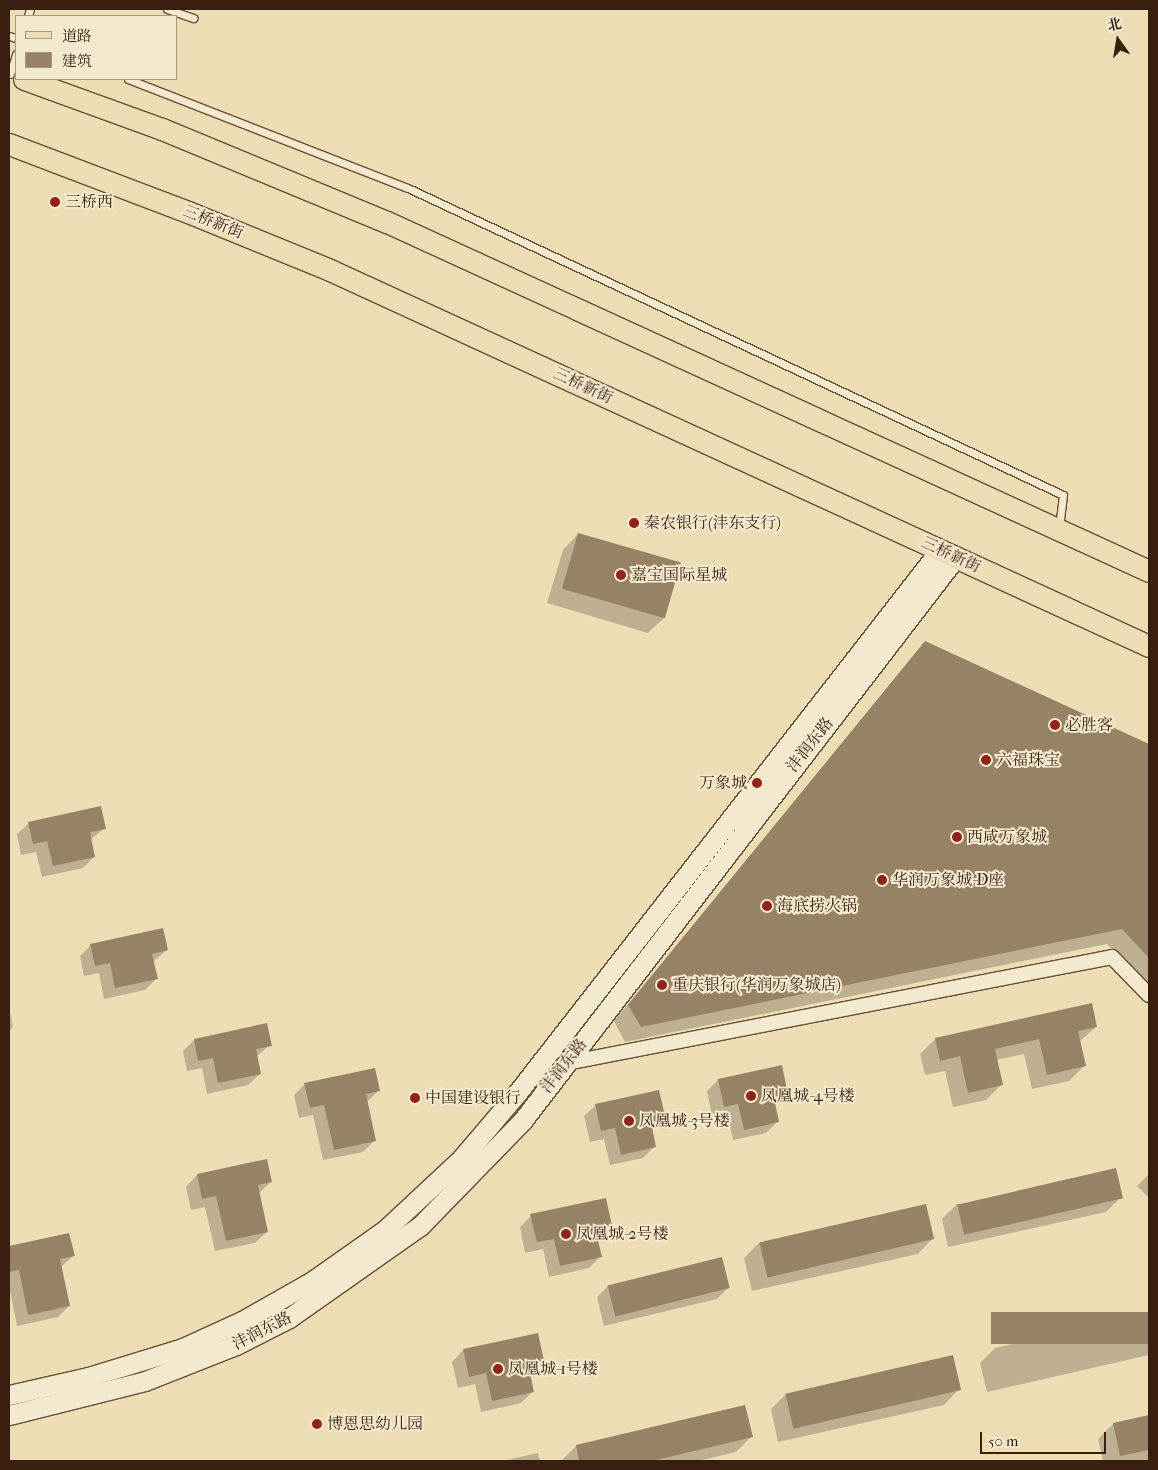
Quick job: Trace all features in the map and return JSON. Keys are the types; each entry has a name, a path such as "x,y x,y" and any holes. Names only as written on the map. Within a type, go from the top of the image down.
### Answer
{"main road":[{"path":"38,80 387,222 1149,571"},
{"name":"三桥新街","path":"9,144 180,208 330,270 1149,646"}],"street":[{"name":"沣润东路","path":"9,1415 145,1381 236,1345 289,1318 420,1226 516,1127 948,553"},
{"name":"沣润东路","path":"9,1395 97,1374 184,1348 242,1321 311,1282 386,1228 461,1160 518,1092 948,553"},
{"path":"566,1063 1112,956 1149,995"}],"lane":[{"path":"167,9 194,18"},
{"path":"131,80 408,188 1063,495 1059,530"}],"building":[{"name":"嘉宝国际星城","path":"578,533 681,562 665,618 562,589"},
{"name":"西咸万象城","path":"925,641 1149,744 1149,958 1122,929 641,1027 628,1005"},
{"path":"101,806 106,829 90,832 95,857 53,866 47,841 33,844 28,822"},
{"path":"163,928 168,950 152,954 158,979 115,988 110,963 95,966 90,944"},
{"path":"1092,1003 1097,1027 1078,1031 1086,1066 1047,1075 1039,1039 995,1049 1003,1085 968,1093 960,1056 940,1061 935,1038"},
{"path":"267,1023 272,1046 256,1049 261,1074 218,1083 213,1058 198,1061 194,1039"},
{"name":"凤凰城-4号楼","path":"782,1065 788,1095 774,1098 779,1122 744,1130 738,1104 724,1107 718,1079"},
{"path":"375,1068 380,1091 366,1094 376,1141 334,1150 324,1105 310,1108 304,1083"},
{"name":"凤凰城-3号楼","path":"659,1090 666,1120 651,1123 656,1147 621,1155 615,1128 601,1131 595,1104"},
{"path":"267,1159 272,1182 258,1185 268,1232 226,1241 216,1196 202,1199 197,1174"},
{"path":"1116,1168 1123,1198 964,1235 957,1205"},
{"name":"凤凰城-2号楼","path":"606,1198 612,1226 595,1229 602,1257 560,1266 554,1239 537,1242 530,1214"},
{"path":"926,1204 934,1239 767,1278 759,1242"},
{"path":"69,1233 75,1256 60,1259 70,1306 28,1315 19,1270 9,1272 9,1246"},
{"path":"722,1257 730,1288 615,1317 608,1286"},
{"path":"991,1312 1149,1312 1149,1344 991,1344"},
{"name":"凤凰城-1号楼","path":"538,1333 544,1361 528,1364 534,1392 492,1401 486,1373 469,1377 463,1349"},
{"path":"953,1355 961,1390 794,1429 785,1394"},
{"path":"745,1405 753,1437 652,1461 579,1461 576,1445"},
{"path":"1149,1415 1149,1450 1120,1456 1113,1423"}],"place":[{"name":"三桥西","path":"55,202"},
{"name":"秦农银行(沣东支行)","path":"634,523"},
{"name":"嘉宝国际星城","path":"621,575"},
{"name":"必胜客","path":"1055,725"},
{"name":"六福珠宝","path":"986,760"},
{"name":"万象城","path":"757,783"},
{"name":"西咸万象城","path":"957,837"},
{"name":"华润万象城-D座","path":"882,880"},
{"name":"海底捞火锅","path":"767,906"},
{"name":"重庆银行(华润万象城店)","path":"662,985"},
{"name":"凤凰城-4号楼","path":"751,1096"},
{"name":"中国建设银行","path":"415,1098"},
{"name":"凤凰城-3号楼","path":"629,1121"},
{"name":"凤凰城-2号楼","path":"566,1234"},
{"name":"凤凰城-1号楼","path":"498,1369"},
{"name":"博恩思幼儿园","path":"317,1424"}]}
